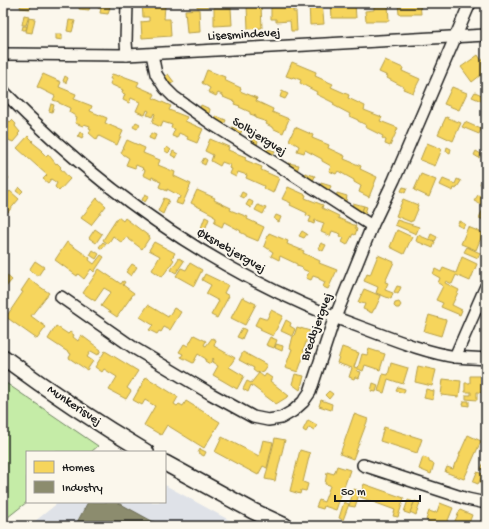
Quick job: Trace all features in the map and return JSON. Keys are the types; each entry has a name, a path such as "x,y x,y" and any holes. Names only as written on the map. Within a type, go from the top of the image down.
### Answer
{"main road":[{"name":"Munkerisvej","path":"3,357 115,434 144,451"},
{"path":"166,464 252,511 285,526"}],"street":[{"path":"127,3 127,55"},
{"name":"Bredbjergvej","path":"61,297 134,348 253,417 268,420 281,418 293,411 303,402 310,392 334,318 372,226 394,180 470,3"},
{"name":"Lisesmindevej","path":"3,54 127,55 486,35"},
{"name":"Solbjergvej","path":"152,54 156,74 165,88 174,97 212,124 290,172 372,226"},
{"name":"Øksnebjergvej","path":"3,91 47,134 125,198 172,233 215,260 253,281 334,318 416,347 455,357 486,359"},
{"path":"455,357 486,286"},
{"path":"363,465 467,499 486,502"}],"shaded area":[{"path":"166,486 240,526 29,526 58,503 166,503"}],"green space":[{"path":"3,381 98,446 92,451 26,451 26,503 3,521"}],"building: Homes":[{"path":"21,3 32,3 30,9 20,8"},
{"path":"39,3 51,3 50,6"},
{"path":"80,3 111,3 108,14 100,13 101,8 98,8 99,6 91,4 89,10 79,9"},
{"path":"142,3 169,3 169,6 165,6 164,19 170,19 171,36 142,38 141,22 149,21 149,17 143,17"},
{"path":"193,3 208,3 208,7 197,7 197,4 193,5"},
{"path":"276,3 294,4 295,10 293,10 293,12 296,12 297,31 291,31 290,21 276,22 276,19 271,19 271,6 275,6"},
{"path":"309,3 322,3 324,24 310,25"},
{"path":"331,3 355,3 356,18 332,18"},
{"path":"374,3 388,3 389,21 366,21 365,11 374,10"},
{"path":"420,3 421,14 399,14 398,4"},
{"path":"247,6 261,6 262,28 248,29"},
{"path":"214,8 231,8 232,25 214,26"},
{"path":"199,9 200,32 187,33 185,10"},
{"path":"24,15 29,16 26,25 22,25"},
{"path":"29,18 35,19 32,33 26,32"},
{"path":"69,20 75,21 72,32 67,31"},
{"path":"23,26 27,26 26,30 22,30"},
{"path":"56,34 62,34 62,40 56,39"},
{"path":"478,55 482,61 486,58 486,71 472,82 461,67"},
{"path":"385,60 403,68 402,71 420,79 413,93 403,89 404,87 387,78 388,76 379,72"},
{"path":"292,62 316,72 315,76 333,84 331,87 349,95 348,98 365,106 364,110 382,117 380,121 398,128 390,146 385,144 386,140 382,138 383,136 365,127 366,125 349,116 350,114 333,105 334,103 316,94 317,92 300,83 301,80 286,76"},
{"path":"207,70 225,77 224,80 241,88 240,91 257,98 256,101 273,109 272,112 289,119 283,133 266,124 267,122 255,118 256,116 250,114 250,112 234,104 235,102 218,93 216,96 208,92 210,88 202,83"},
{"path":"43,74 61,82 59,87 76,94 74,99 92,106 90,111 107,118 105,123 123,131 117,145 99,136 97,140 89,133 91,129 89,128 90,126 84,124 83,126 75,123 77,117 69,112 70,108 53,100 55,96 37,87"},
{"path":"112,74 120,75 139,82 137,86 155,94 153,98 171,106 169,110 187,117 185,121 203,129 197,143 187,139 188,137 179,133 177,138 172,136 175,129 171,128 172,125 163,122 161,127 152,123 154,113 152,117 147,115 149,111 147,110 145,115 136,111 140,102 131,98 129,103 123,100 125,94 122,93 123,90 110,84"},
{"path":"168,74 174,82 169,85 163,78"},
{"path":"65,76 68,78 66,83 63,81"},
{"path":"452,87 467,93 459,110 444,104"},
{"path":"282,91 288,94 285,99 280,97"},
{"path":"475,92 486,97 486,103 472,97"},
{"path":"51,104 54,105 52,112 49,111"},
{"path":"201,105 210,109 209,114 199,110"},
{"path":"3,112 7,115 5,117 10,122 12,120 16,124 15,126 20,132 13,142 3,134"},
{"path":"216,116 226,120 224,125 215,122"},
{"path":"446,117 461,123 453,141 438,134"},
{"path":"136,122 140,124 137,129 133,127"},
{"path":"465,122 481,129 479,134 462,127"},
{"path":"232,127 242,130 240,135 231,133"},
{"path":"295,127 313,135 312,138 329,145 328,148 345,156 344,159 361,166 360,169 377,177 369,197 359,192 361,186 354,182 354,180 338,171 336,174 329,171 331,166 322,161 322,159 305,150 304,153 297,151 299,146 289,140"},
{"path":"80,132 84,134 82,138 78,136"},
{"path":"151,133 156,135 154,140 149,138"},
{"path":"28,136 46,156 48,154 56,164 57,163 61,167 60,168 70,179 59,191 55,187 57,183 51,179 48,183 43,179 47,175 17,148"},
{"path":"248,138 258,140 257,146 246,143"},
{"path":"210,139 229,147 228,150 246,157 245,160 262,167 261,170 279,178 273,193 263,188 264,186 246,178 247,175 238,172 236,177 230,174 232,169 229,168 230,165 222,162 220,166 211,161 213,155 205,151"},
{"path":"127,140 145,148 143,153 160,160 158,165 175,172 174,176 191,184 182,205 176,203 180,196 167,189 167,191 159,187 161,182 158,180 152,177 151,179 143,175 145,170 142,169 143,168 136,165 135,168 126,165 129,158 121,153"},
{"path":"274,143 277,144 276,148 273,147"},
{"path":"427,143 442,149 435,166 420,160"},
{"path":"167,147 171,150 168,153 164,150"},
{"path":"447,147 451,149 450,153 446,151"},
{"path":"265,148 275,151 273,156 263,153"},
{"path":"173,151 178,154 176,158 171,155"},
{"path":"476,151 481,154 479,158 474,155"},
{"path":"204,158 207,160 205,165 201,163"},
{"path":"288,163 299,165 297,171 287,168"},
{"path":"3,172 9,178 5,182 3,181"},
{"path":"305,173 315,176 313,181 303,178"},
{"path":"421,174 436,180 429,197 414,190"},
{"path":"484,175 486,176 486,187 480,184"},
{"path":"443,179 455,184 457,179 461,181 453,191 440,185"},
{"path":"321,183 331,186 329,191 320,188"},
{"path":"19,187 23,191 20,194 16,191"},
{"path":"288,187 306,195 305,198 323,205 322,208 339,216 338,218 356,226 355,228 357,229 355,235 353,234 347,245 342,242 344,238 340,236 341,234 332,231 330,236 321,232 324,223 315,220 314,224 309,222 311,217 306,215 307,213 290,205 291,203 282,199"},
{"path":"403,187 407,188 405,193 401,191"},
{"path":"197,190 215,198 214,200 231,208 230,210 248,217 247,219 264,227 258,241 246,236 240,232 241,231 224,222 222,227 214,223 216,218 213,216 214,215 191,203"},
{"path":"10,191 19,199 8,212 5,209 3,211 3,197"},
{"path":"242,192 246,194 244,198 240,196"},
{"path":"337,193 347,196 346,201 336,199"},
{"path":"145,194 149,196 145,202 142,200"},
{"path":"478,195 485,198 482,205 474,201"},
{"path":"97,198 106,206 91,225 81,218"},
{"path":"164,198 169,200 163,214 158,211"},
{"path":"403,199 418,205 418,209 413,221 411,222 396,216"},
{"path":"249,200 253,202 251,208 246,205"},
{"path":"353,203 364,206 362,211 352,209"},
{"path":"486,203 486,221 479,218"},
{"path":"258,205 266,208 263,214 255,210"},
{"path":"364,206 367,207 365,213 362,212"},
{"path":"276,215 281,217 279,222 274,219"},
{"path":"118,217 123,221 125,218 150,237 142,249 126,237 122,243 113,236 108,244 103,240"},
{"path":"205,217 209,219 206,227 203,229 201,228"},
{"path":"397,220 419,227 416,234 395,225"},
{"path":"459,221 465,224 463,228 457,225"},
{"path":"468,227 483,233 476,250 461,244"},
{"path":"95,229 102,234 96,243 89,238"},
{"path":"397,230 412,237 404,254 390,247"},
{"path":"302,231 307,234 304,238 299,236"},
{"path":"269,233 288,241 287,244 304,251 303,253 320,261 319,263 337,270 328,289 323,287 325,282 319,278 313,276 311,280 306,278 309,272 297,266 297,264 280,256 279,260 271,256 273,252 264,246"},
{"path":"431,234 437,237 435,241 429,239"},
{"path":"418,235 435,242 433,248 416,241"},
{"path":"67,242 90,258 89,260 94,264 101,255 104,257 94,272 91,269 84,279 78,274 77,276 55,260"},
{"path":"103,242 106,244 102,249 99,247"},
{"path":"154,242 175,253 172,258 174,260 162,277 152,270 160,256 149,250"},
{"path":"321,243 326,245 323,251 318,248"},
{"path":"467,247 480,253 478,258 464,252"},
{"path":"93,250 99,254 96,259 90,255"},
{"path":"378,255 394,262 385,282 388,283 385,290 393,293 391,299 376,293 378,287 364,281 367,274 370,275"},
{"path":"462,257 477,264 470,281 456,275 452,284 446,281 445,283 459,290 452,305 462,310 460,315 441,307 443,303 436,300 443,286 438,283 440,278 433,274 435,269 441,272 443,268 456,273"},
{"path":"179,258 184,261 176,273 171,270"},
{"path":"35,261 44,267 38,276 29,270"},
{"path":"190,263 202,270 194,286 176,276 181,268 186,270"},
{"path":"132,264 137,267 131,276 126,272"},
{"path":"99,269 121,284 123,281 125,282 123,285 134,293 117,317 101,306 111,292 104,288 95,301 83,293"},
{"path":"3,272 12,280 3,290"},
{"path":"205,274 228,285 224,293 229,296 217,318 211,315 219,301 206,294 211,285 202,280"},
{"path":"29,279 49,293 31,316 46,327 37,339 6,317 23,292 21,291"},
{"path":"397,286 401,287 398,294 394,292"},
{"path":"364,289 381,296 372,313 363,309 365,304 358,302"},
{"path":"242,297 256,304 245,325 231,318"},
{"path":"399,302 401,305 399,308 396,308 394,306 395,303"},
{"path":"148,305 168,317 174,308 181,312 170,330 164,327 161,332 159,331 157,334 149,330 153,325 140,317"},
{"path":"271,310 283,316 273,336 260,330 261,328 255,325 259,317 267,319"},
{"path":"429,315 446,320 441,336 424,331"},
{"path":"286,320 291,323 290,326 295,329 292,336 281,331"},
{"path":"56,326 68,334 70,332 78,341 81,335 101,350 98,355 91,351 87,357 93,361 87,370 69,358 71,354 48,339"},
{"path":"297,327 310,331 298,372 285,368 292,349 290,348"},
{"path":"242,328 246,330 242,339 237,337"},
{"path":"194,335 206,341 204,345 206,346 212,338 216,340 214,346 235,358 229,367 244,376 237,389 213,375 218,366 212,362 214,359 213,358 210,364 205,361 206,359 198,354 193,363 181,357 183,354 179,352 184,344 188,346"},
{"path":"270,337 277,340 274,348 266,345"},
{"path":"276,344 283,346 282,351 275,348"},
{"path":"342,347 359,353 354,367 358,368 362,354 367,355 369,349 385,354 380,370 365,365 363,371 358,369 357,371 361,372 359,378 355,377 354,379 349,377 352,368 337,363"},
{"path":"105,351 138,371 127,388 131,391 126,399 109,390 117,377 104,369 102,372 95,367"},
{"path":"243,352 267,365 263,371 257,373 253,370 254,368 239,360"},
{"path":"391,363 408,368 403,384 388,379 384,393 378,391 383,374 388,375"},
{"path":"418,366 436,370 432,386 415,382"},
{"path":"259,373 264,377 266,374 272,378 270,381 289,396 276,404 251,385 248,392 243,389 247,381 251,383"},
{"path":"295,374 304,376 300,390 292,384"},
{"path":"470,376 486,376 486,393 477,392 477,400 466,399 466,395 471,395 471,392 465,392 465,383 470,383"},
{"path":"146,377 178,397 174,404 177,406 179,404 183,406 186,401 220,422 204,448 167,425 161,435 144,425 155,406 145,400 142,405 133,400"},
{"path":"443,379 461,381 459,397 441,395"},
{"path":"373,383 378,385 376,392 371,391"},
{"path":"398,387 405,389 404,393 396,391"},
{"path":"426,389 434,391 433,400 424,398"},
{"path":"329,391 333,394 329,399 325,395"},
{"path":"321,400 332,404 331,410 319,406"},
{"path":"464,401 469,401 469,406 463,405"},
{"path":"354,414 368,419 353,459 340,454"},
{"path":"308,420 317,425 314,430 309,427 306,432 303,430"},
{"path":"384,427 422,439 417,453 380,441"},
{"path":"468,435 481,441 464,479 445,472 447,467 453,469 455,463 457,463"},
{"path":"222,437 259,456 263,440 273,442 267,468 263,466 258,475 215,452"},
{"path":"275,438 285,440 275,481 265,479"},
{"path":"200,449 206,452 204,456 198,453"},
{"path":"300,450 310,453 303,482 308,484 306,491 301,490 300,494 290,491"},
{"path":"423,457 429,459 429,462 434,464 431,474 419,469"},
{"path":"484,462 486,463 485,471 481,469"},
{"path":"337,466 350,470 336,510 324,506 323,509 316,507 319,500 324,502 330,486 325,484 327,472 334,474"},
{"path":"477,472 483,474 478,484 473,482"},
{"path":"484,472 486,472 485,485 480,483"},
{"path":"364,484 404,498 398,517 393,516 395,510 360,497"},
{"path":"354,489 360,491 355,507 349,506"},
{"path":"408,500 414,502 410,514 404,512"},
{"path":"415,501 420,503 416,515 410,512"},
{"path":"344,502 349,504 343,520 339,518"},
{"path":"440,503 453,508 445,526 431,526 432,523 426,520 429,511 435,513 437,512"},
{"path":"460,510 472,515 468,526 461,526 454,523"}],"building: Industry":[{"path":"87,503 119,503 161,526 75,526"}]}
